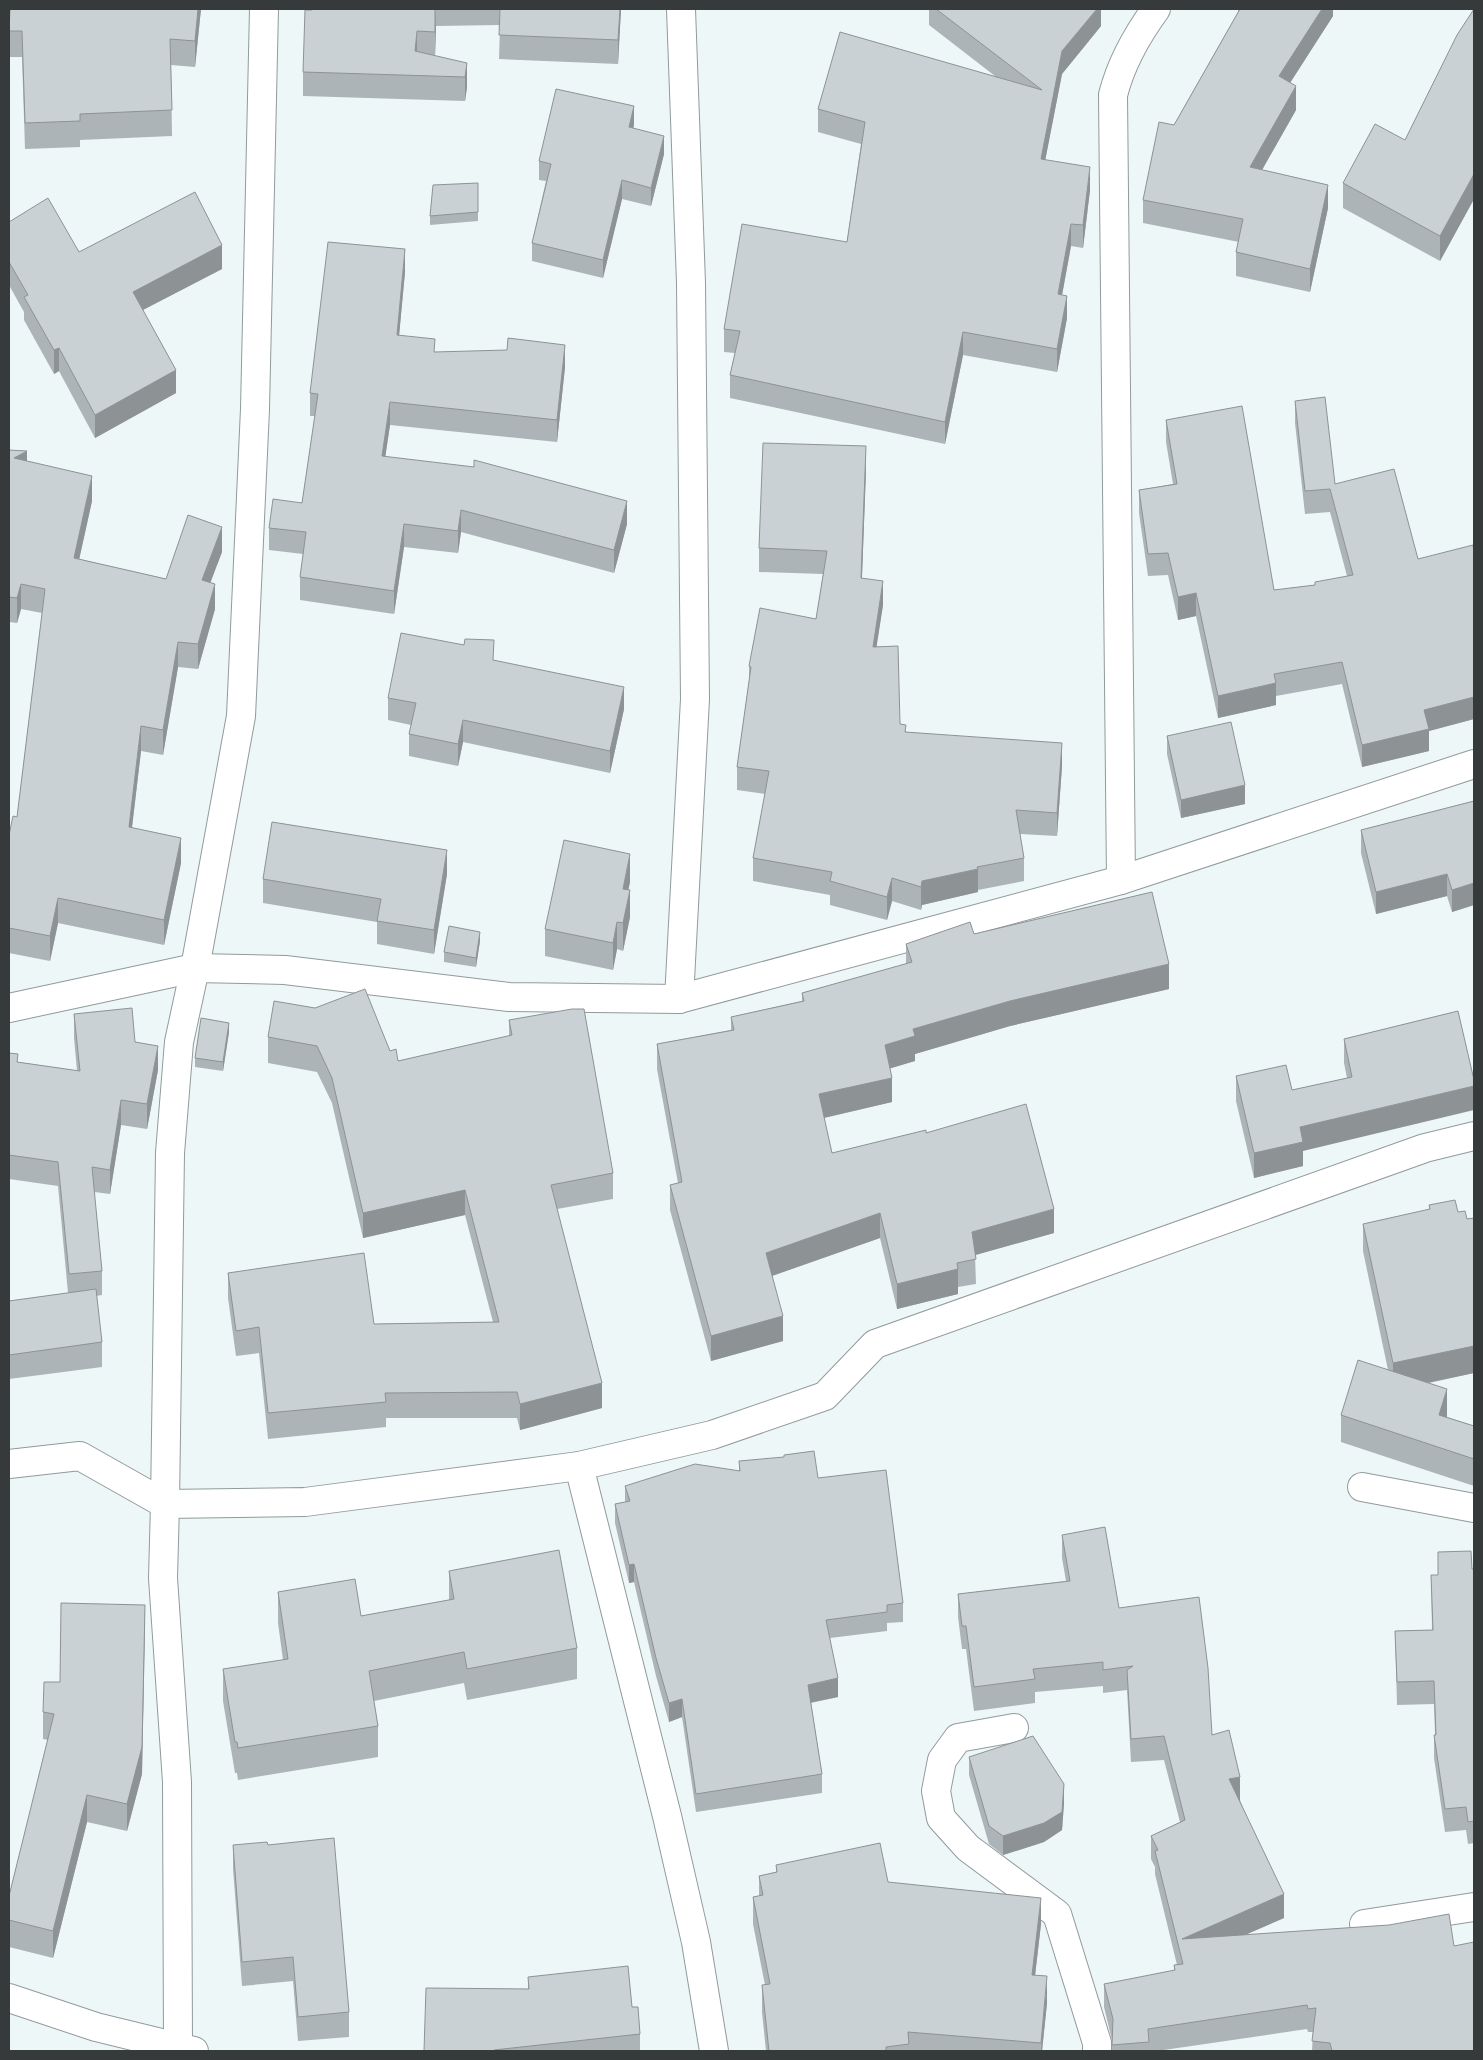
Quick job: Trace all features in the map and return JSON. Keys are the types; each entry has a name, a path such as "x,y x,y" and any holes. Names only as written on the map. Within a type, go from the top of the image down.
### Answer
{"street":[{"path":"9,1998 96,2027 186,2049 177,1782 163,1578 170,1153 179,1042 195,968 241,716 255,409 264,9"},
{"path":"679,999 695,698 692,284 681,9"},
{"path":"1121,880 1112,94 1122,67 1142,28 1156,9"},
{"path":"9,1008 195,968 285,970 509,998 679,999 1121,880 1474,764"},
{"path":"9,1464 80,1456 165,1504 305,1502 579,1466 712,1435 825,1396 875,1344 1416,1152 1474,1136"},
{"path":"579,1466 696,1942 714,2051"},
{"path":"1362,1487 1474,1508"},
{"path":"1014,1728 958,1738 942,1760 936,1791 941,1818 968,1848 1057,1914 1097,2043 1097,2051"},
{"path":"1364,1924 1474,1907"}],"building":[{"path":"10,9 198,9 195,41 170,39 172,110 80,114 80,121 25,123 22,31 9,31"},
{"path":"435,9 435,32 417,31 415,51 467,63 465,77 303,72 305,10"},
{"path":"500,9 620,9 618,40 499,35"},
{"path":"936,9 1097,9 1062,51 1041,159 1090,167 1083,225 1071,224 1058,294 1067,296 1057,349 963,332 945,422 730,375 740,331 724,329 742,224 847,242 865,122 818,109 840,32 1042,90"},
{"path":"1240,9 1322,9 1279,76 1296,86 1250,167 1328,185 1310,269 1236,252 1243,219 1143,200 1159,122 1174,125"},
{"path":"1474,9 1474,174 1440,236 1343,183 1375,124 1405,140 1457,35"},
{"path":"556,89 634,106 629,127 664,136 651,188 622,180 603,260 532,243 551,164 539,161"},
{"path":"478,183 478,212 430,216 433,185"},
{"path":"195,192 222,245 133,292 176,370 95,415 59,348 54,350 24,297 28,295 9,262 9,222 48,198 79,252"},
{"path":"328,242 405,249 397,335 435,339 434,352 507,350 508,338 565,345 557,420 390,402 382,456 474,467 474,460 627,501 614,550 461,510 458,531 404,524 394,591 300,577 306,532 269,528 273,499 302,503 318,394 310,393"},
{"path":"1325,397 1335,484 1394,469 1418,559 1473,545 1474,552 1474,697 1424,710 1429,729 1362,745 1342,662 1274,674 1276,683 1218,696 1196,593 1178,597 1168,553 1148,554 1139,490 1177,484 1166,420 1242,406 1274,590 1315,585 1315,582 1353,575 1330,489 1305,491 1295,401"},
{"path":"763,443 866,446 861,578 883,581 873,647 898,646 900,724 906,725 905,732 1062,743 1057,813 1016,810 1024,858 977,867 978,869 922,881 921,887 892,878 887,897 830,881 832,872 753,858 769,771 737,767 751,667 749,666 760,608 816,619 827,551 759,548"},
{"path":"9,450 27,451 14,458 92,476 74,558 166,579 188,515 222,527 202,580 215,584 198,644 178,642 163,730 141,726 129,827 181,838 164,920 58,898 50,936 9,928 9,835 13,816 17,817 45,589 21,584 17,598 9,597"},
{"path":"401,633 464,645 465,639 494,640 493,660 624,687 610,751 463,720 458,744 409,734 416,703 388,698"},
{"path":"1231,722 1245,785 1181,800 1167,736"},
{"path":"1474,801 1474,883 1452,890 1447,874 1376,892 1361,830"},
{"path":"272,822 447,850 434,930 377,921 381,899 263,879"},
{"path":"564,840 630,854 623,889 630,890 623,923 617,922 613,943 545,929"},
{"path":"1152,892 1169,964 1010,1001 913,1029 915,1036 885,1045 892,1078 819,1094 832,1153 926,1130 926,1133 1026,1104 1054,1209 972,1232 976,1259 957,1263 958,1269 897,1284 880,1213 766,1253 783,1316 711,1336 670,1185 682,1182 657,1044 734,1030 731,1017 804,1001 802,993 912,962 906,944 970,922 974,934"},
{"path":"449,926 480,932 476,958 444,952"},
{"path":"365,989 390,1051 396,1049 398,1061 512,1035 509,1020 572,1009 584,1009 613,1173 551,1185 602,1383 520,1404 517,1392 385,1393 386,1402 268,1413 259,1327 236,1331 228,1273 364,1253 374,1324 499,1322 465,1190 363,1213 332,1078 317,1046 268,1037 274,1001 315,1008"},
{"path":"132,1008 135,1042 158,1046 147,1104 121,1100 110,1170 92,1167 102,1271 69,1274 58,1162 9,1155 9,1053 18,1054 17,1062 80,1071 74,1014"},
{"path":"1458,1011 1474,1086 1300,1127 1303,1142 1254,1153 1236,1076 1286,1065 1292,1090 1352,1077 1344,1039"},
{"path":"201,1018 229,1023 223,1062 195,1058"},
{"path":"1455,1200 1458,1212 1465,1211 1467,1219 1474,1218 1474,1346 1393,1363 1363,1224 1430,1209 1429,1205"},
{"path":"96,1289 102,1342 9,1355 9,1301"},
{"path":"1358,1360 1447,1389 1439,1415 1474,1426 1474,1459 1341,1415"},
{"path":"814,1451 818,1478 886,1470 903,1603 887,1605 887,1612 826,1620 838,1678 808,1685 822,1774 696,1794 682,1699 669,1703 656,1658 634,1564 629,1565 615,1504 630,1501 625,1486 695,1464 740,1471 739,1461 784,1457 784,1455"},
{"path":"1105,1527 1119,1608 1199,1597 1208,1668 1212,1735 1229,1730 1240,1777 1229,1779 1284,1894 1182,1939 1389,1925 1449,1914 1454,1946 1474,1942 1474,2051 1332,2051 1330,2043 1312,2041 1316,2008 1308,2009 1307,2005 1148,2029 1149,2042 1112,2045 1113,2019 1104,1984 1175,1970 1174,1965 1183,1964 1155,1851 1158,1850 1151,1836 1185,1820 1164,1736 1131,1739 1127,1670 1133,1666 1103,1670 1103,1662 1033,1669 1035,1679 974,1687 966,1626 962,1626 958,1594 1070,1581 1062,1535"},
{"path":"559,1550 577,1648 467,1669 464,1652 369,1671 378,1726 238,1748 237,1742 235,1742 223,1669 288,1659 278,1592 355,1579 361,1616 454,1599 449,1571"},
{"path":"1471,1551 1472,1569 1474,1569 1474,1821 1468,1822 1466,1807 1445,1809 1434,1735 1436,1735 1434,1681 1397,1682 1395,1631 1433,1630 1431,1575 1438,1575 1438,1552"},
{"path":"61,1603 145,1605 142,1747 127,1804 87,1795 53,1931 9,1920 9,1896 54,1714 43,1712 44,1682 60,1682"},
{"path":"1033,1736 1064,1784 1062,1812 1044,1823 1003,1836 989,1826 969,1757"},
{"path":"334,1838 349,2012 298,2017 293,1957 242,1962 233,1845 267,1842 268,1845"},
{"path":"880,1843 888,1882 1041,1898 1032,1975 1047,1976 1041,2043 908,2032 909,2044 886,2047 886,2051 769,2051 762,1985 770,1984 753,1897 763,1895 759,1876 777,1872 776,1865"},
{"path":"628,1966 632,2007 638,2007 640,2034 494,2051 424,2051 426,1988 529,1989 528,1977"}]}
